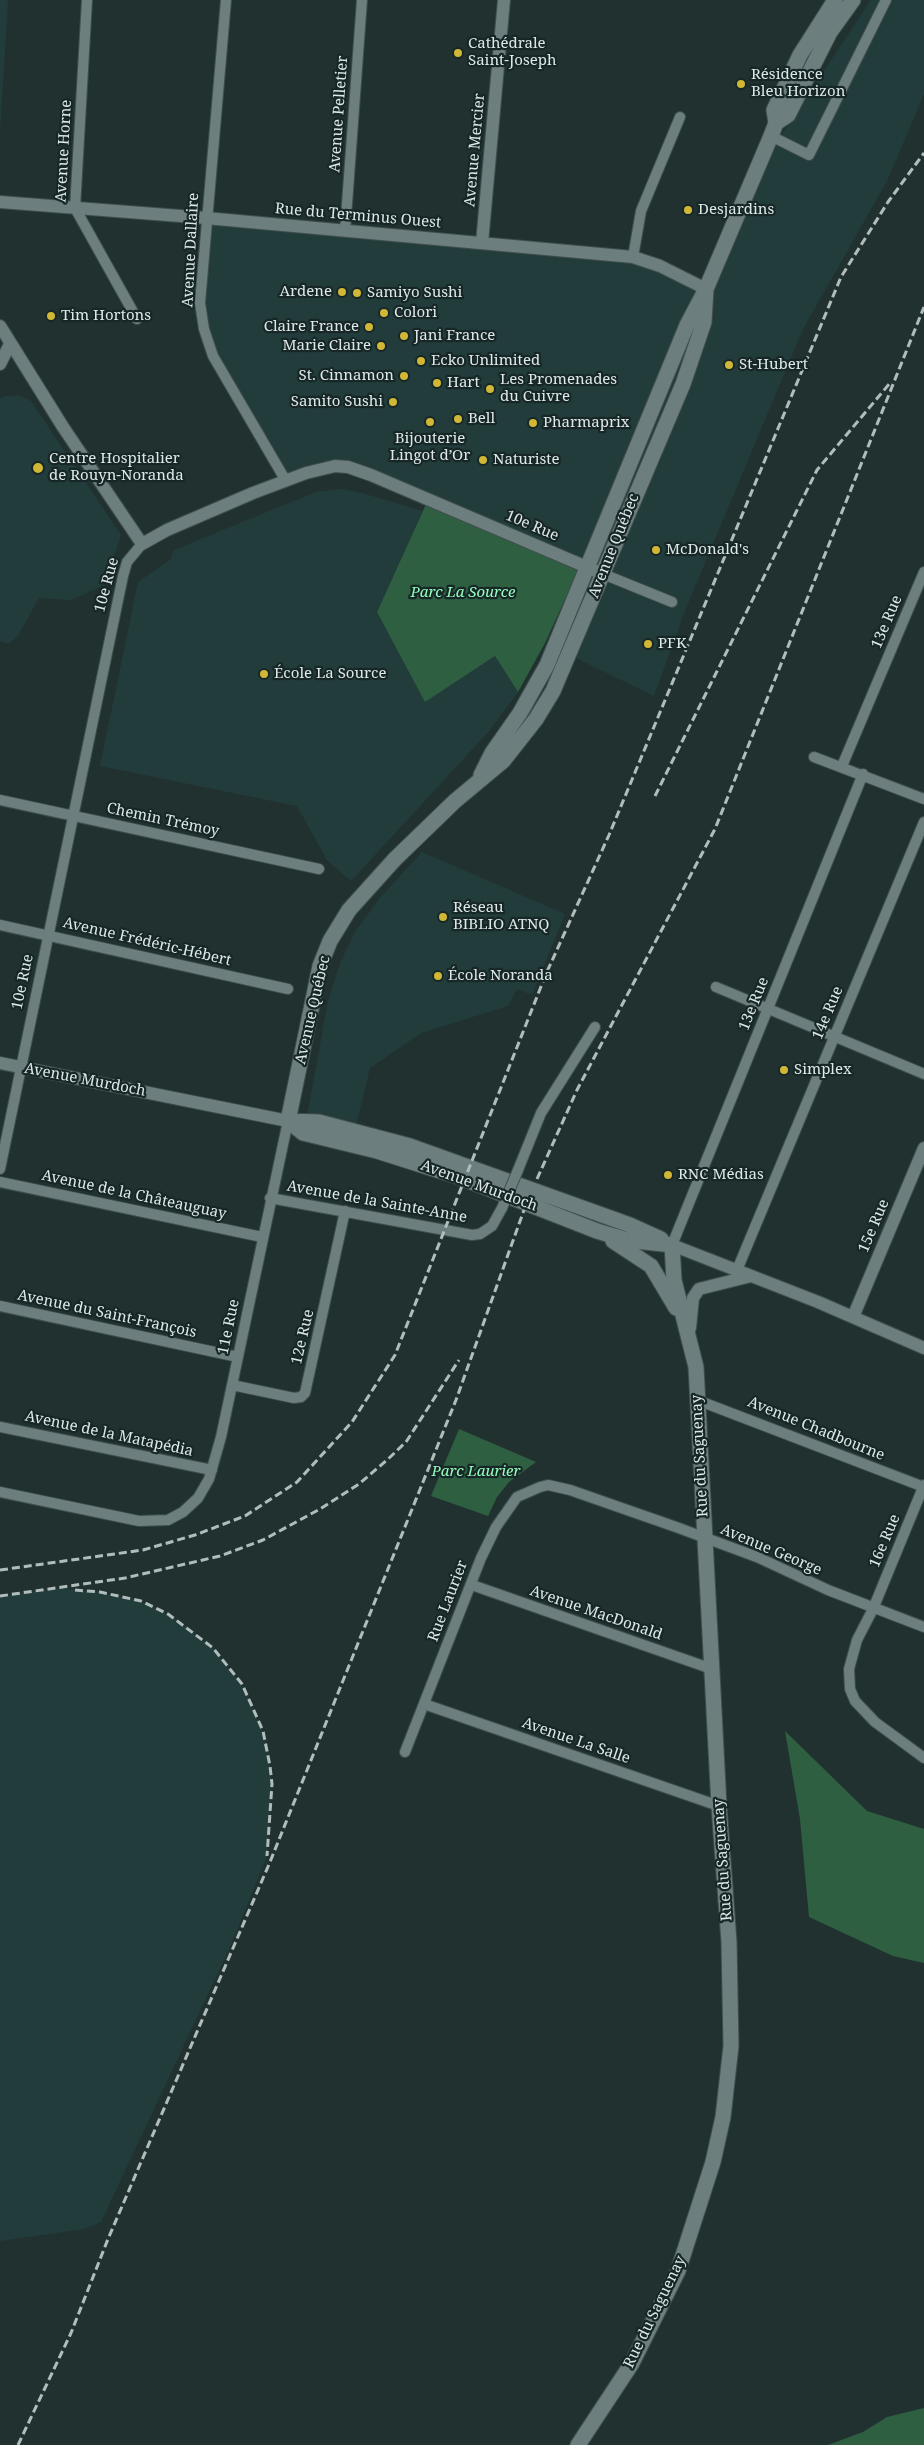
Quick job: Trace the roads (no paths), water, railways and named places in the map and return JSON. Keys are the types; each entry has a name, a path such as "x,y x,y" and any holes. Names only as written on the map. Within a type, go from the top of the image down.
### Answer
{"main road":[{"path":"821,0 821,20"},
{"name":"Avenue Québec","path":"480,779 492,753 516,720 540,679 588,568 687,325 706,289 773,130 774,110 800,55 835,0"},
{"name":"Avenue Québec","path":"773,130 788,115 830,32 853,0"},
{"name":"Avenue Québec","path":"288,1121 320,966 330,941 349,910 364,892 480,779 503,761 543,710 560,677 683,384 704,322 706,289"},
{"name":"Avenue Murdoch","path":"288,1121 302,1133 378,1151 450,1174 627,1240 672,1245"},
{"name":"Avenue Murdoch","path":"288,1121 319,1122 410,1146 630,1225 672,1245"},
{"path":"586,1226 621,1245 651,1266 674,1303 690,1343"},
{"name":"Rue du Saguenay","path":"578,2445 632,2363 678,2271 713,2162 723,2117 731,2046 730,1975 704,1538 696,1366 674,1280 672,1245"}],"street":[{"name":"Avenue Horne","path":"88,0 75,208 137,319"},
{"name":"Avenue Dallaire","path":"226,0 200,303 204,329 213,356 286,481"},
{"name":"Avenue Pelletier","path":"345,231 362,0"},
{"name":"Avenue Mercier","path":"482,243 504,0"},
{"path":"773,130 809,155 886,0"},
{"path":"633,257 641,211 680,117"},
{"name":"Rue du Terminus Ouest","path":"0,202 206,218 633,257 660,266 706,289"},
{"path":"0,326 5,345 142,544"},
{"path":"0,364 5,345"},
{"name":"10e Rue","path":"0,1169 123,576 127,562 142,544 167,530 320,468 348,467 405,489 672,602"},
{"name":"13e Rue","path":"842,766 924,572"},
{"path":"814,757 863,774 924,799"},
{"name":"13e Rue","path":"672,1245 863,774"},
{"name":"Chemin Trémoy","path":"0,800 319,869"},
{"name":"14e Rue","path":"736,1270 924,822"},
{"name":"Avenue Frédéric-Hébert","path":"0,925 288,989"},
{"path":"716,987 924,1074"},
{"name":"Avenue de la Sainte-Anne","path":"270,1198 472,1235 480,1234 492,1226 502,1208 541,1112 595,1027"},
{"name":"Avenue Murdoch","path":"0,1063 288,1121"},
{"name":"11e Rue","path":"0,1492 139,1522 168,1520 183,1512 198,1498 212,1470 288,1121"},
{"name":"15e Rue","path":"853,1317 924,1148"},
{"name":"Avenue de la Châteauguay","path":"0,1182 262,1237"},
{"name":"12e Rue","path":"232,1385 294,1398 301,1397 305,1393 345,1211"},
{"name":"Avenue Murdoch","path":"672,1245 853,1317 924,1348"},
{"path":"690,1343 692,1298 699,1289 752,1276"},
{"name":"Avenue du Saint-François","path":"0,1306 238,1357"},
{"name":"Avenue Chadbourne","path":"697,1400 924,1486"},
{"name":"Avenue de la Matapédia","path":"0,1427 212,1470"},
{"name":"Avenue George","path":"548,1485 570,1490 757,1556 792,1574 924,1627"},
{"name":"Rue Laurier","path":"405,1752 481,1558 510,1505 517,1497 548,1485"},
{"name":"16e Rue","path":"924,1486 873,1608 857,1640 851,1658 850,1689 854,1701 875,1722 924,1758"},
{"name":"Avenue MacDonald","path":"472,1585 712,1669"},
{"name":"Avenue La Salle","path":"424,1704 719,1806"}],"railway":[{"path":"0,1570 143,1550 195,1535 245,1516 297,1482 352,1422 395,1355 546,974 609,835 841,277 888,202 924,153"},
{"path":"537,1179 577,1090 715,829 924,307"},
{"path":"655,796 817,470 890,383"},
{"path":"18,2445 71,2333 108,2239 270,1862 456,1400 524,1210"},
{"path":"0,1596 125,1578 220,1556 263,1540 320,1509 359,1484 387,1460 406,1442 459,1360"},
{"path":"75,1590 100,1592 141,1601 168,1614 213,1648 242,1684 263,1731 270,1766 272,1784 267,1856"}],"place":[{"name":"Cathédrale Saint-Joseph","path":"458,53"},
{"name":"Résidence Bleu Horizon","path":"741,84"},
{"name":"Desjardins","path":"688,210"},
{"name":"Ardene","path":"342,292"},
{"name":"Samiyo Sushi","path":"357,293"},
{"name":"Colori","path":"384,313"},
{"name":"Tim Hortons","path":"51,316"},
{"name":"Claire France","path":"369,327"},
{"name":"Jani France","path":"404,336"},
{"name":"Marie Claire","path":"381,346"},
{"name":"Ecko Unlimited","path":"421,361"},
{"name":"St-Hubert","path":"729,365"},
{"name":"St. Cinnamon","path":"404,376"},
{"name":"Hart","path":"437,383"},
{"name":"Les Promenades du Cuivre","path":"490,389"},
{"name":"Samito Sushi","path":"393,402"},
{"name":"Bell","path":"458,419"},
{"name":"Bijouterie Lingot d’Or","path":"430,422"},
{"name":"Pharmaprix","path":"533,423"},
{"name":"Naturiste","path":"483,460"},
{"name":"Centre Hospitalier de Rouyn-Noranda","path":"38,468"},
{"name":"McDonald's","path":"656,550"},
{"name":"PFK","path":"648,644"},
{"name":"École La Source","path":"264,674"},
{"name":"Réseau BIBLIO ATNQ","path":"443,917"},
{"name":"École Noranda","path":"438,976"},
{"name":"Simplex","path":"784,1070"},
{"name":"RNC Médias","path":"668,1175"}],"park label":[{"name":"Parc La Source","path":"463,593"},
{"name":"Parc Laurier","path":"476,1472"}]}
